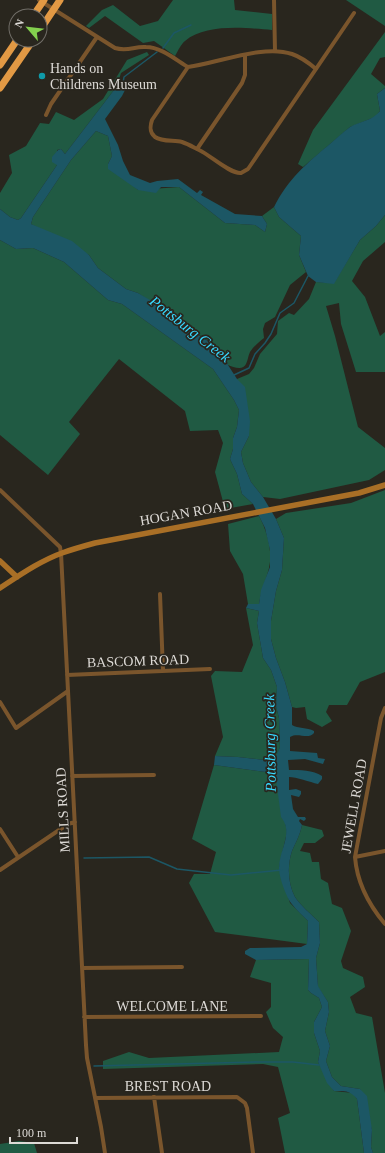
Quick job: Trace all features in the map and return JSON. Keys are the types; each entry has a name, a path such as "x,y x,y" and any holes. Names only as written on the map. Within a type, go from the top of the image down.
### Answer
{"highway":[{"path":"48,19 60,0"},
{"path":"0,64 11,48"},
{"path":"0,88 28,48"}],"main road":[{"name":"HOGAN ROAD","path":"0,588 17,577 61,554 105,541 359,493 385,485"},
{"path":"0,561 17,577"}],"street":[{"path":"274,0 275,51"},
{"path":"42,1 54,10 120,50 145,47 157,49 188,68 258,52 275,51 292,54 304,59 316,68"},
{"path":"188,68 152,120 150,129 151,133 158,139 182,142 207,154 234,172 241,173 248,169 354,13"},
{"path":"46,115 51,104 97,37"},
{"path":"197,149 242,83 245,75 245,56"},
{"name":"MILLS ROAD","path":"0,490 60,547 68,675 87,1058 105,1153"},
{"path":"160,594 163,671"},
{"name":"BASCOM ROAD","path":"68,675 210,669"},
{"path":"0,702 16,728 68,691"},
{"name":"JEWELL ROAD","path":"385,708 381,718 355,857 358,877 364,893 385,924"},
{"path":"72,776 154,775"},
{"path":"0,870 68,824 75,822"},
{"path":"0,829 18,857"},
{"path":"355,857 385,851"},
{"path":"82,968 182,967"},
{"name":"WELCOME LANE","path":"84,1017 260,1016"},
{"name":"BREST ROAD","path":"95,1098 232,1096 241,1099 247,1108 253,1153"},
{"path":"154,1097 162,1153"}],"green space":[{"path":"173,0 234,0 235,10 272,14 272,30 227,28 204,31 185,41 175,56 154,41 143,43 105,16 89,28 86,26 102,10 113,5 140,26 158,21"},
{"path":"346,0 385,0 385,26"},
{"path":"385,32 385,57 380,58 371,74 385,86 385,88 377,94 380,111 375,117 350,127 303,167 298,164 313,130"},
{"path":"147,52 149,55 121,73 117,86 65,154 61,149 57,150 57,165 21,218 18,220 10,217 0,209 0,193 12,173 9,155 26,146 40,123 49,124 56,112 74,120 103,99 127,60"},
{"path":"96,131 108,136 112,156 108,164 138,190 179,187 225,223 255,225 265,232 267,224 262,216 274,207 279,217 301,236 299,255 306,272 290,285 275,317 265,323 263,329 264,338 249,354 245,366 238,368 228,365 223,351 138,293 126,289 98,268 89,255 31,224 33,217 71,160"},
{"path":"385,215 385,242 363,261 352,281 365,297 380,336 385,332 385,372 356,372 341,324 339,303 326,306 358,427 385,448 385,470 369,480 280,499 263,497 251,482 243,463 241,452 249,436 237,379 249,374 254,368 260,354 277,334 278,321 289,313 294,315 309,299 316,282 334,283 360,240 376,226"},
{"path":"0,240 16,249 33,248 64,262 108,300 122,304 213,369 239,410 230,459 237,474 242,494 253,504 225,509 215,472 223,443 218,430 190,431 185,411 119,359 69,422 80,434 48,475 0,435"},
{"path":"385,490 385,672 360,682 347,705 329,705 326,712 332,721 322,727 307,719 305,707 292,707 271,639 271,621 276,591 282,570 284,538 276,519 286,513 351,503"},
{"path":"259,516 270,548 270,562 259,604 248,604 243,574 230,551 228,524"},
{"path":"246,608 259,611 257,623 263,658 271,670 277,687 276,706 279,718 280,747 275,761 215,756 223,737 211,676 215,671 242,672 253,645"},
{"path":"214,765 266,772 273,769 275,771 287,832 279,867 290,903 308,921 307,944 215,932 189,883 194,874 210,874 216,852 192,839"},
{"path":"302,825 322,830 324,836 315,843 304,843 300,851 310,853 312,862 319,862 321,879 328,883 332,904 342,908 351,931 341,961 343,968 363,977 365,987 350,997 356,1013 372,1017 385,1093 385,1153 373,1153 371,1147 372,1130 360,1089 341,1086 332,1077 326,1061 330,1046 325,1031 329,1012 328,1002 318,987 316,958 320,943 319,922 295,897 289,875 290,857"},
{"path":"309,959 308,990 319,998 322,1007 314,1022 314,1033 320,1051 318,1062 334,1091 353,1093 357,1099 364,1153 285,1153 278,1118 290,1113 278,1067 263,1064 103,1069 103,1061 129,1052 149,1058 279,1052 283,1037 273,1028 266,1012 271,1007 271,983 250,977 256,960"},
{"path":"19,1141 34,1143 37,1153 0,1153 0,1144"}],"water":[{"name":"Pottsburg Creek","path":"123,83 127,86 122,96 105,119 118,145 123,161 130,175 150,183 178,179 197,193 200,190 203,192 201,195 235,214 262,216 267,224 265,232 255,225 225,223 179,187 161,187 156,193 138,190 108,169 108,164 112,156 108,136 96,131 71,160 33,217 31,224 72,241 89,255 98,268 126,289 138,293 162,307 194,332 223,351 228,365 237,379 245,387 250,421 249,436 241,452 243,463 251,482 263,497 276,519 284,538 282,570 276,591 271,621 271,639 292,707 292,725 314,731 312,735 309,736 296,735 290,737 290,751 317,753 318,758 325,759 323,764 305,759 288,760 289,770 311,771 322,776 322,779 318,784 289,777 289,790 296,789 301,791 299,797 291,795 293,809 298,817 305,817 306,819 304,821 300,819 299,821 302,825 290,857 290,881 297,900 319,922 320,943 316,958 318,986 328,1002 329,1012 325,1031 330,1046 326,1061 332,1077 341,1086 360,1089 367,1096 372,1130 371,1147 373,1153 364,1153 357,1099 344,1091 334,1091 327,1083 318,1062 320,1051 314,1033 314,1022 322,1007 319,998 308,990 309,959 256,960 245,954 245,951 250,948 301,947 307,944 308,921 289,900 280,876 279,868 285,842 286,829 285,823 281,817 275,771 273,769 266,772 214,765 215,756 274,761 280,747 279,718 276,706 277,687 271,670 263,658 257,623 259,611 246,608 248,604 259,604 261,590 270,567 270,550 265,528 253,504 242,494 237,474 230,459 239,410 213,369 122,304 108,300 64,262 33,248 16,249 0,240 0,209 10,217 18,220 21,218 57,165 52,162 52,157 58,150 61,149 65,154 117,86"},
{"path":"385,88 385,215 376,226 360,240 334,284 316,282 308,276 299,255 301,236 279,217 274,207 285,188 314,158 350,127 370,119 380,111 377,94"}],"waterway":[{"path":"163,48 174,33 191,25"},
{"path":"123,83 124,77 157,52"},
{"path":"234,375 249,368 255,354 271,334 280,313 294,303 308,276"},
{"path":"84,858 149,857 177,869 231,875 282,870"},
{"path":"94,1066 259,1062 293,1062 319,1065"}],"place":[{"name":"Hands on Childrens Museum","path":"42,76"}]}
